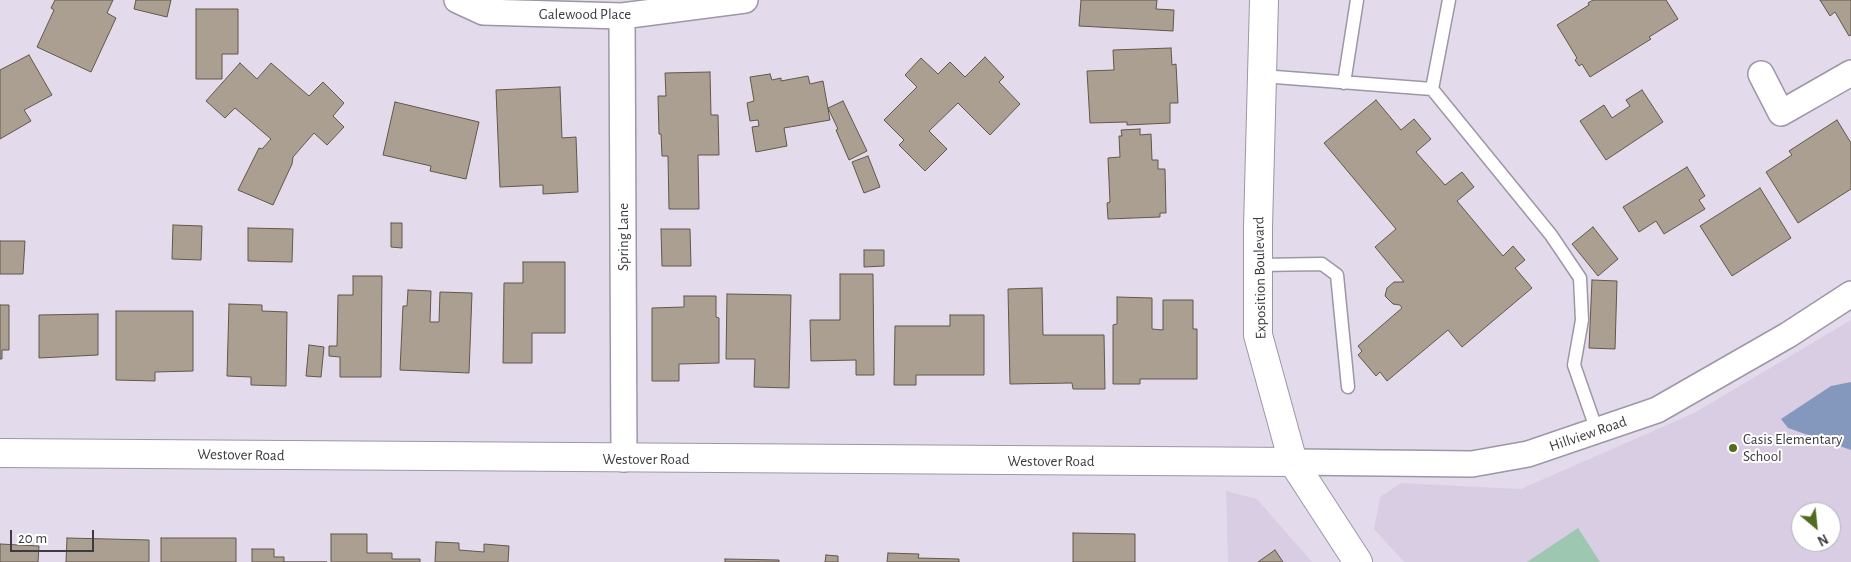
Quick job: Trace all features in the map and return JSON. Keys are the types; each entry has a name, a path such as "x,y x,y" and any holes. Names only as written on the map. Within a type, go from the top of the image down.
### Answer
{"street":[{"name":"Galewood Place","path":"457,0 483,12 622,16 745,0"},
{"name":"Exposition Boulevard","path":"1264,0 1258,335 1293,462 1358,562"},
{"name":"Spring Lane","path":"622,16 624,459"},
{"path":"1761,74 1781,113 1851,73"},
{"name":"Hillview Road","path":"1293,462 1472,464 1528,454 1657,410 1788,334 1851,294"},
{"name":"Westover Road","path":"0,453 624,459 1293,462"}],"lane":[{"path":"1344,83 1357,0"},
{"path":"1432,90 1449,0"},
{"path":"1262,76 1432,90 1551,235 1580,278 1582,320 1574,365 1597,431"},
{"path":"1258,265 1322,264 1337,275 1348,387"}],"shaded area":[{"name":"Casis Elementary School","path":"1851,320 1851,562 1404,562 1374,529 1380,497 1401,483 1521,489 1694,413"},
{"path":"1226,491 1257,499 1312,562 1228,562"}],"green space":[{"path":"1578,528 1600,562 1527,562"}],"water":[{"path":"1851,382 1851,450 1788,428 1781,419 1831,386"}],"building":[{"path":"55,0 113,0 107,13 116,18 91,72 37,47 54,10 51,8"},
{"path":"136,0 171,0 167,17 134,9"},
{"path":"1081,0 1157,0 1156,9 1174,10 1173,31 1079,26"},
{"path":"1593,0 1666,0 1678,19 1649,37 1651,39 1590,77 1582,64 1579,66 1575,60 1577,58 1557,25 1589,5 1588,3"},
{"path":"1820,0 1851,0 1851,35 1849,36 1835,12 1830,16"},
{"path":"196,9 238,9 238,54 222,54 222,79 196,79"},
{"path":"1171,48 1172,65 1176,64 1178,103 1170,103 1170,123 1127,125 1127,122 1090,123 1087,71 1114,70 1113,50"},
{"path":"29,55 52,95 24,110 31,121 0,139 0,70"},
{"path":"985,57 1004,77 999,82 1020,104 990,135 958,103 929,131 947,149 925,171 899,145 904,140 884,120 917,87 905,75 921,58 938,74 950,62 965,77"},
{"path":"240,63 257,79 271,63 309,96 323,82 344,103 333,116 344,127 327,145 314,133 293,157 292,164 273,205 238,190 259,148 262,149 271,139 235,108 225,118 206,101"},
{"path":"710,72 711,115 718,115 719,155 698,155 699,209 669,209 668,156 662,156 661,134 659,134 658,96 666,96 665,73"},
{"path":"770,74 772,80 781,78 781,81 808,76 810,84 823,81 830,120 784,128 787,146 756,152 752,127 759,126 758,120 750,121 747,103 754,101 750,77"},
{"path":"560,87 562,138 576,137 578,192 543,194 543,185 500,187 496,90"},
{"path":"1642,90 1663,122 1606,160 1580,121 1604,105 1612,118 1630,106 1626,100"},
{"path":"1376,100 1401,130 1414,119 1431,139 1416,152 1445,185 1462,172 1474,187 1457,201 1503,256 1513,246 1525,260 1515,268 1532,288 1462,347 1448,330 1387,381 1380,372 1376,376 1358,355 1362,351 1358,346 1402,308 1400,305 1393,304 1385,296 1387,288 1394,282 1404,282 1375,247 1396,229 1324,143"},
{"path":"843,101 867,151 849,160 828,108"},
{"path":"395,102 479,122 466,179 430,171 431,166 383,155"},
{"path":"1837,120 1851,143 1851,189 1798,223 1766,172 1792,155 1789,151"},
{"path":"1140,129 1140,135 1151,134 1152,160 1158,160 1158,169 1165,169 1166,213 1160,213 1160,217 1108,219 1107,203 1110,202 1108,158 1120,157 1119,136 1122,136 1121,130"},
{"path":"868,156 880,187 864,193 852,162"},
{"path":"1687,167 1705,196 1699,200 1705,209 1664,234 1656,221 1639,232 1623,207"},
{"path":"1760,188 1791,238 1732,276 1700,226"},
{"path":"391,223 402,223 402,248 391,247"},
{"path":"173,225 202,226 201,260 172,259"},
{"path":"1593,227 1618,259 1598,276 1572,244"},
{"path":"248,228 293,229 292,262 248,261"},
{"path":"661,229 690,229 691,266 662,266"},
{"path":"0,241 25,241 23,274 0,274"},
{"path":"864,250 884,250 884,266 864,267"},
{"path":"523,262 565,262 565,333 532,333 532,363 503,363 504,283 523,283"},
{"path":"840,274 873,274 874,375 856,375 856,360 811,361 810,320 840,320"},
{"path":"353,276 382,276 381,377 340,377 340,357 329,356 329,346 337,346 338,295 353,295"},
{"path":"1592,280 1617,281 1615,349 1589,348"},
{"path":"1042,288 1043,335 1104,335 1105,389 1073,389 1072,383 1010,384 1008,289"},
{"path":"408,290 431,291 430,322 439,322 440,292 472,293 469,373 400,370 403,306 407,306"},
{"path":"727,294 791,295 789,388 754,387 755,359 726,359"},
{"path":"684,296 716,296 716,317 719,318 719,363 679,364 679,381 652,381 652,308 684,307"},
{"path":"1117,297 1152,298 1152,329 1163,330 1163,300 1193,300 1193,329 1197,329 1197,379 1140,379 1140,384 1113,384 1113,325 1117,324"},
{"path":"229,304 262,305 262,311 287,312 286,386 251,385 251,377 227,376"},
{"path":"0,305 9,305 9,350 2,350 2,359 0,359"},
{"path":"116,311 193,311 193,371 155,372 155,381 116,380"},
{"path":"98,314 98,355 39,358 39,315"},
{"path":"950,315 984,315 984,375 916,375 916,385 894,385 895,326 950,326"},
{"path":"309,345 324,347 321,377 306,376"},
{"path":"1073,533 1135,534 1135,562 1073,562"},
{"path":"331,534 367,534 367,553 392,553 392,559 420,559 420,562 331,562"},
{"path":"67,538 149,540 149,562 66,562"},
{"path":"161,538 236,538 236,562 161,562"},
{"path":"436,542 459,543 459,550 484,552 484,544 509,546 508,562 435,562"},
{"path":"0,544 39,546 38,562 0,562"},
{"path":"252,549 274,549 274,557 284,557 284,562 252,562"},
{"path":"1275,550 1283,562 1258,562"},
{"path":"888,553 919,554 918,558 959,559 959,562 887,562"},
{"path":"826,555 838,556 838,562 825,562"},
{"path":"725,559 779,560 779,562 725,562"}],"place":[{"name":"Casis Elementary School","path":"1733,448"}]}
